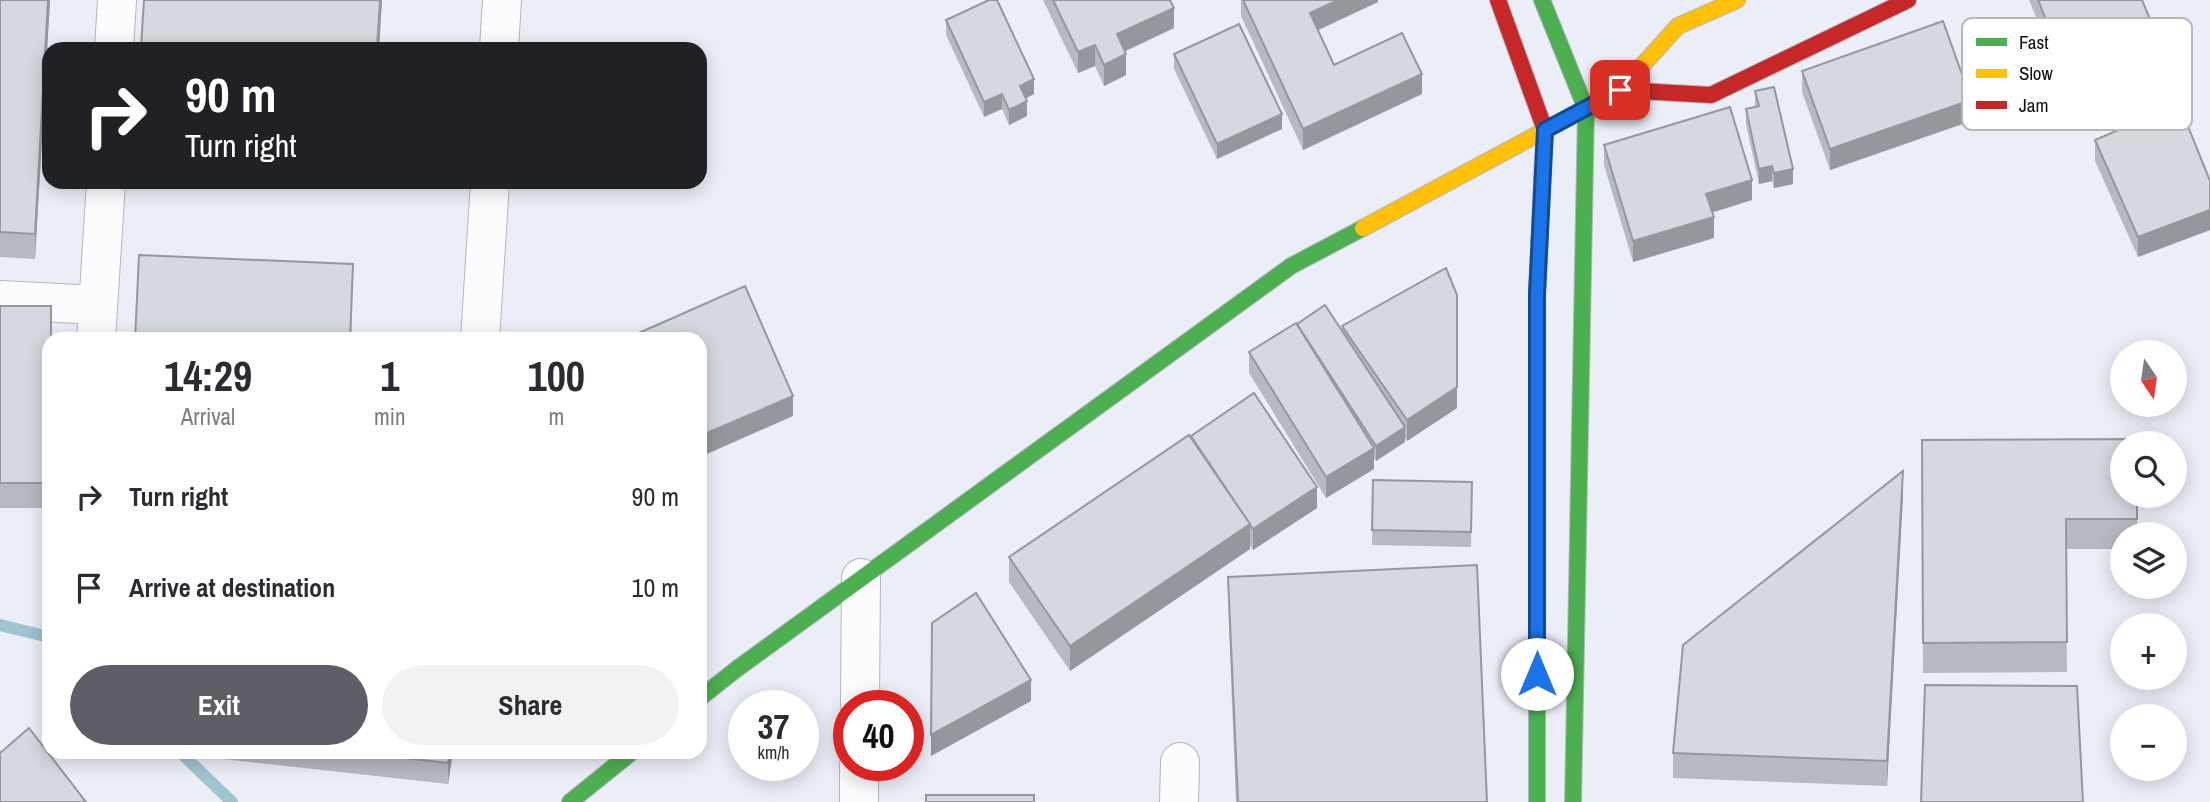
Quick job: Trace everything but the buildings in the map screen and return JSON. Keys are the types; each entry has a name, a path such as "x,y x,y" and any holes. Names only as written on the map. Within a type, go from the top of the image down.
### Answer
{"street":[{"path":"114,42 117,0"},
{"path":"499,42 502,0"},
{"path":"1498,0 1545,130 1537,294 1548,494 1537,802"},
{"path":"1542,0 1586,109 1573,802"},
{"path":"707,692 738,667 1291,266 1620,90 1678,26 1737,0"},
{"path":"1620,90 1711,95 1908,0"},
{"path":"0,300 97,323 106,189"},
{"path":"481,332 490,189"},
{"path":"1548,494 1580,496"},
{"path":"860,690 861,578"},
{"path":"570,802 623,759"},
{"path":"1179,802 1180,762"},
{"path":"859,781 859,802"}],"waterway":[{"path":"0,625 42,635"},
{"path":"187,759 232,802"}],"traffic: fast":[{"path":"1542,0 1586,109 1573,802"},
{"path":"707,692 1291,266 1363,228"},
{"path":"1537,603 1537,802"},
{"path":"570,802 623,759"}],"traffic: slow":[{"path":"1363,228 1620,90 1678,26 1737,0"},
{"path":"1537,603 1537,294 1543,162"}],"traffic: jam":[{"path":"1498,0 1545,130 1543,162"},
{"path":"1620,90 1711,95 1908,0"}],"route":[{"path":"1537,674 1537,294 1545,130 1620,90"}]}
